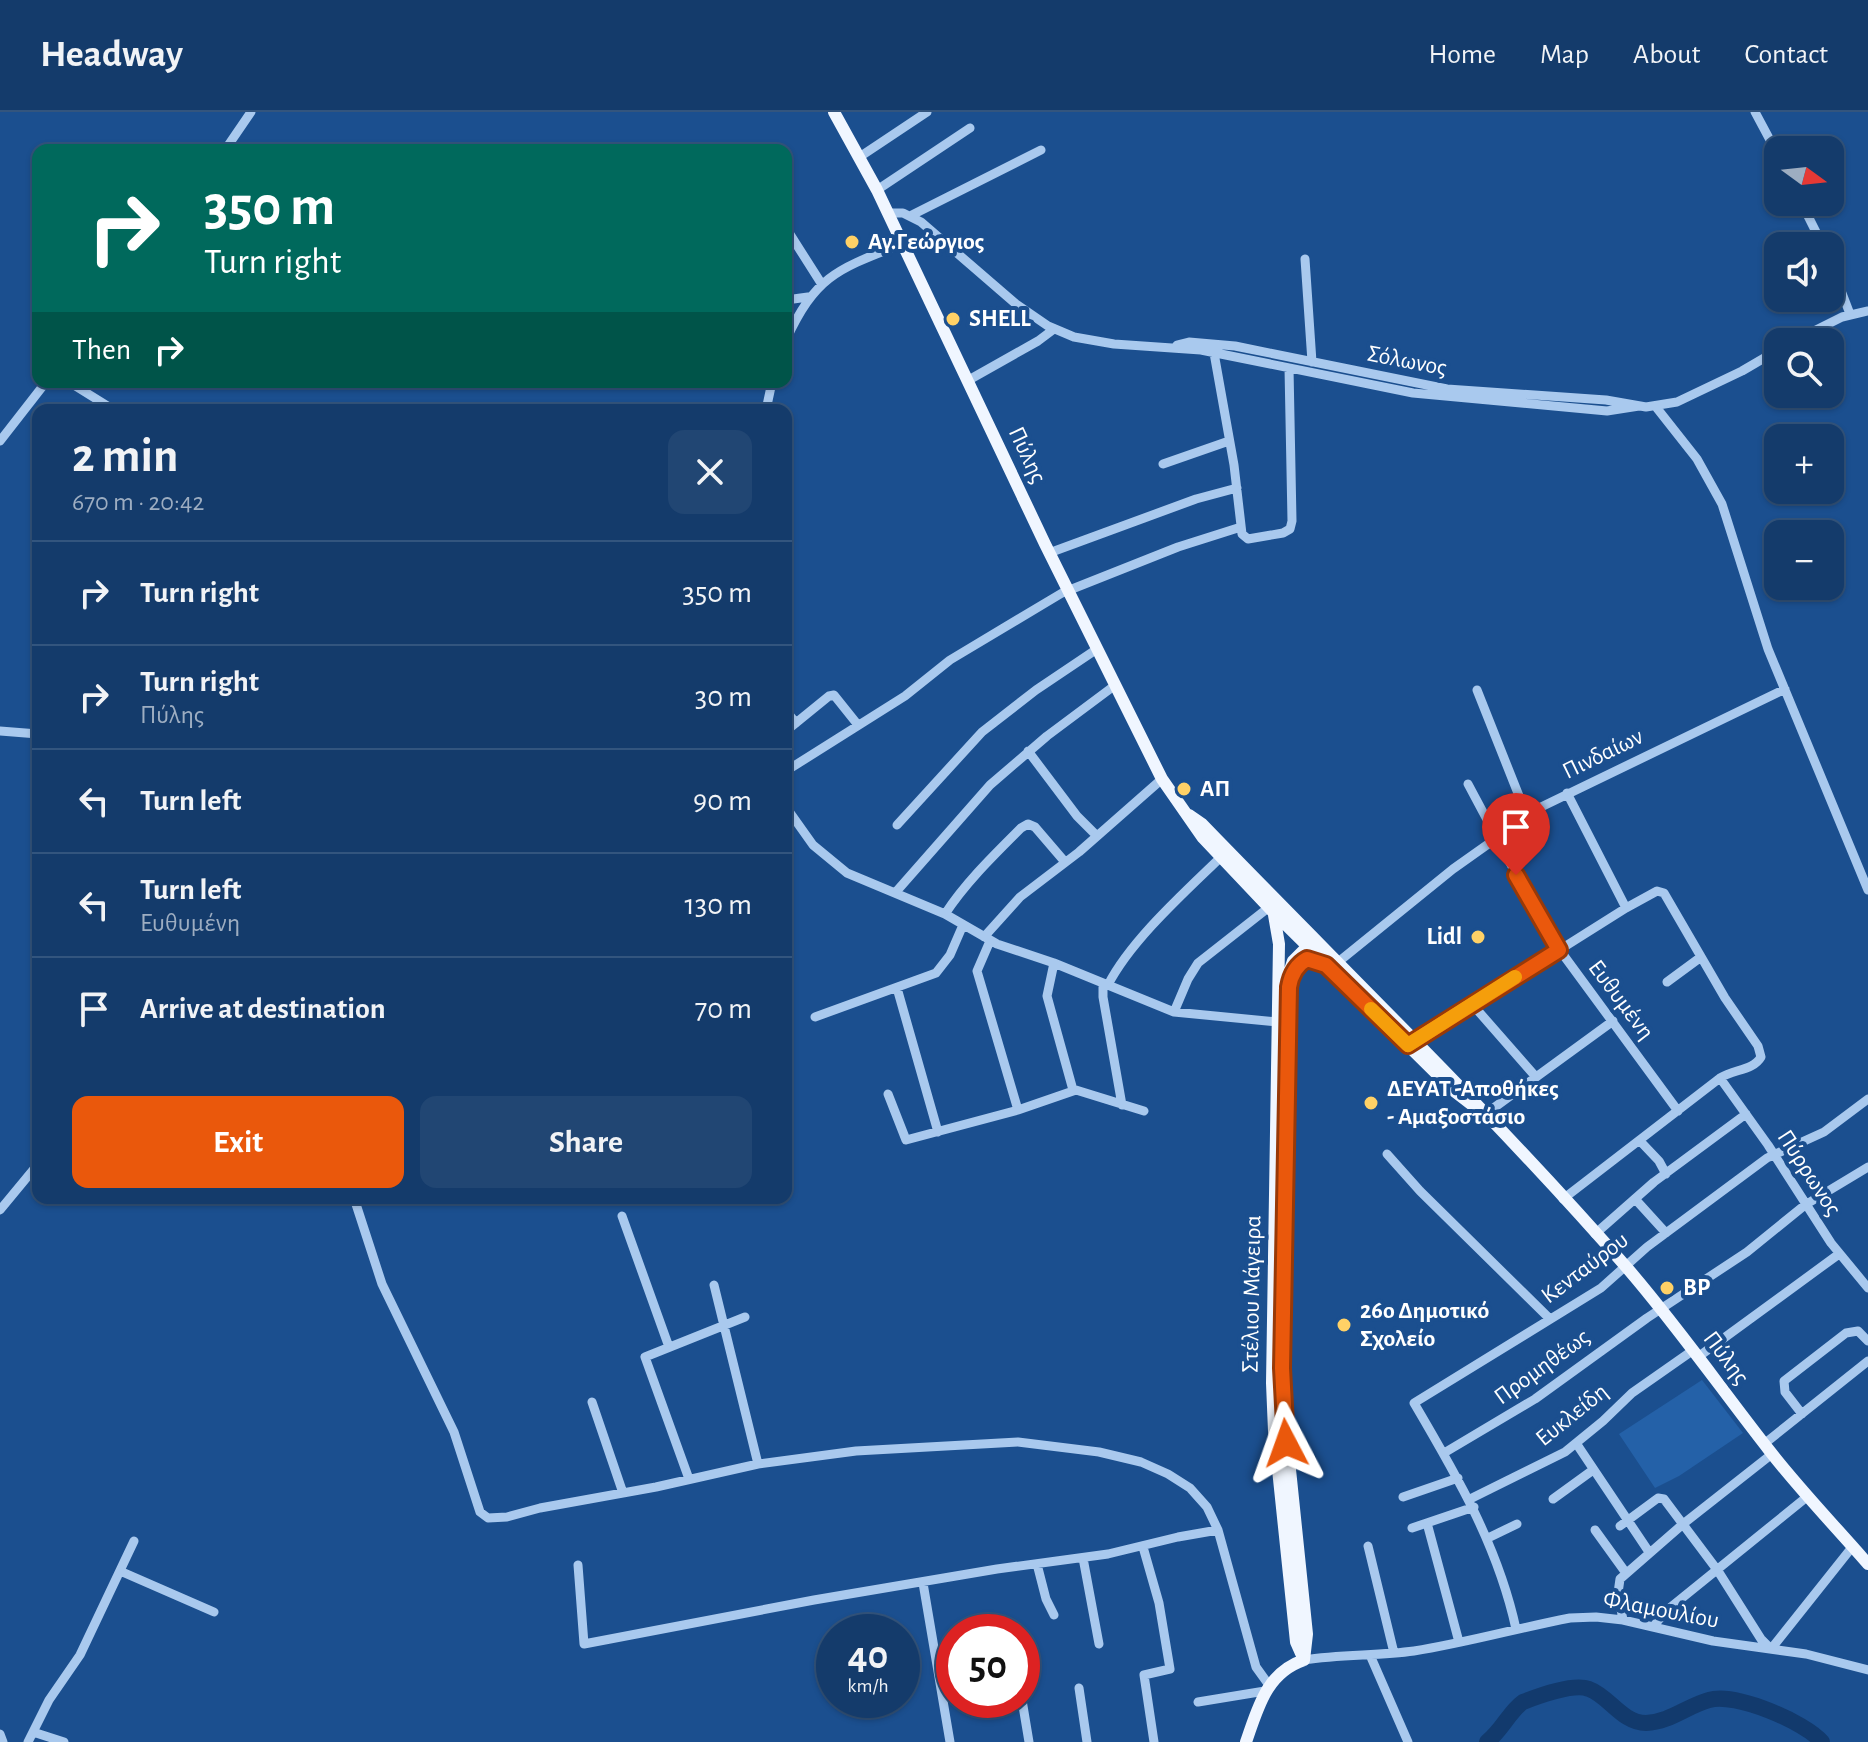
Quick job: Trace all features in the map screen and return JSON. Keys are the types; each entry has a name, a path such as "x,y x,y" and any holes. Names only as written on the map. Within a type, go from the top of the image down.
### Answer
{"main road":[{"name":"Πύλης","path":"834,112 861,156 1049,553 1162,779 1196,831 1270,910 1308,940"},
{"name":"Πύλης","path":"1186,813 1202,824 1308,940 1412,1043 1465,1101 1482,1113 1626,1267 1768,1449 1868,1564"},
{"name":"Στέλιου Μάγειρα","path":"1270,910 1279,933 1273,1399 1296,1642 1304,1660"},
{"path":"1278,971 1286,952 1308,940"},
{"name":"Στέλιου Μάγειρα","path":"1304,1660 1307,1634 1286,1443 1282,1368 1289,987 1291,964 1308,940"},
{"path":"1289,987 1295,970 1304,961 1312,959 1332,964"},
{"path":"1246,1742 1267,1688 1285,1669 1304,1660"}],"street":[{"path":"229,144 251,112"},
{"path":"861,156 927,112"},
{"path":"1755,112 1768,136"},
{"path":"877,190 970,128"},
{"path":"888,213 895,211 910,216 1041,150"},
{"name":"Σόλωνος","path":"910,216 1016,304 1054,329 1085,340 1171,346 1413,393 1607,411 1639,406"},
{"path":"792,237 821,283"},
{"path":"792,328 808,297 821,283 843,269 902,244"},
{"path":"1305,259 1312,362"},
{"path":"792,299 808,297"},
{"path":"1844,298 1850,314"},
{"path":"1821,328 1850,314 1868,311"},
{"path":"967,381 1054,329"},
{"name":"Σόλωνος","path":"1171,346 1189,342 1235,346 1447,389 1606,400 1656,407 1677,402 1764,358"},
{"path":"1214,353 1245,538 1283,533 1290,529 1289,368"},
{"path":"0,441 41,388"},
{"path":"79,388 104,404"},
{"path":"1656,407 1697,459 1722,504 1768,649 1868,890"},
{"path":"1163,464 1229,441"},
{"path":"1049,553 1237,488"},
{"path":"1223,492 1238,501"},
{"path":"792,767 905,696 950,660 1068,590 1178,547 1241,527"},
{"path":"897,825 982,732 1036,690 1097,649"},
{"path":"895,893 976,799 1028,751 1114,686"},
{"name":"Πινδαίων","path":"1332,964 1527,816 1567,793 1785,689"},
{"path":"1477,690 1527,816"},
{"path":"792,726 834,695 858,725"},
{"path":"792,718 796,723"},
{"path":"0,731 32,734"},
{"path":"1028,751 1077,816 1097,836"},
{"path":"1018,1110 977,971 987,939 1020,897 1162,779"},
{"name":"Ευθυμένη","path":"1468,784 1540,921 1678,1111"},
{"path":"1567,793 1626,908"},
{"path":"792,815 813,845 851,875 945,914 987,939 1174,1012 1278,1022"},
{"path":"945,914 987,863 1028,824 1035,827 1065,862"},
{"path":"1122,1105 1103,997 1106,984 1156,923 1221,857"},
{"path":"1412,1043 1626,908 1657,891 1663,891 1761,1055 1757,1064 1729,1072 1720,1078 1563,1199"},
{"path":"1174,1012 1198,963 1270,910"},
{"path":"815,1017 927,977 942,968 963,925"},
{"path":"1667,982 1701,957"},
{"path":"1054,963 1047,996 1073,1090"},
{"path":"897,988 938,1132"},
{"path":"1472,1004 1536,1077"},
{"path":"1482,1113 1613,1021"},
{"name":"Πύρρωνος","path":"1720,1078 1839,1254 1868,1288"},
{"path":"888,1094 906,1140 1018,1110 1064,1096 1073,1090 1144,1111"},
{"name":"Κενταύρου","path":"1444,1453 1414,1403 1601,1288 1666,1233 1773,1154 1824,1132 1868,1099"},
{"path":"1595,1234 1666,1174 1746,1114"},
{"path":"1640,1141 1659,1161 1666,1174"},
{"path":"1387,1154 1420,1191 1550,1319"},
{"name":"Προμηθέως","path":"1444,1453 1525,1406 1747,1252 1805,1205 1868,1167"},
{"path":"0,1210 32,1171"},
{"path":"1636,1200 1666,1233"},
{"path":"356,1204 382,1284 454,1432 484,1516 493,1519 507,1517 758,1464 856,1451 1027,1442 1120,1456 1168,1474 1190,1488 1207,1507 1218,1530 1256,1667 1267,1688 1198,1702"},
{"path":"622,1216 669,1347"},
{"name":"Ευκλείδη","path":"1412,1528 1472,1503 1576,1443 1632,1393 1695,1354 1839,1254"},
{"path":"714,1285 758,1464"},
{"path":"689,1479 645,1357 745,1317"},
{"path":"1802,1414 1785,1392 1784,1381 1846,1333 1853,1330 1866,1335"},
{"path":"1623,1620 1618,1585 1626,1573 1768,1449 1802,1414 1868,1361"},
{"path":"592,1402 623,1493"},
{"path":"1576,1443 1624,1524 1649,1552"},
{"path":"1444,1453 1488,1538 1516,1629"},
{"path":"1553,1499 1593,1470"},
{"path":"1403,1497 1458,1478"},
{"path":"1653,1627 1666,1611 1808,1496"},
{"path":"1624,1524 1662,1498 1718,1571 1761,1639 1771,1649 1853,1546"},
{"path":"1427,1523 1459,1642"},
{"path":"1488,1538 1517,1524"},
{"path":"578,1565 584,1644 814,1600 1083,1558 1218,1530"},
{"path":"1595,1530 1626,1573"},
{"path":"28,1742 49,1700 80,1655 134,1541"},
{"path":"1368,1546 1394,1653"},
{"path":"1143,1547 1159,1603 1170,1669 1144,1675 1154,1742"},
{"path":"1083,1558 1099,1644"},
{"path":"1037,1564 1046,1599 1054,1615"},
{"path":"120,1571 214,1612"},
{"path":"923,1583 950,1742"},
{"name":"Φλαμουλίου","path":"1304,1660 1394,1653 1570,1618 1596,1617 1623,1620 1713,1641 1806,1654 1868,1670"},
{"path":"1370,1655 1408,1742"},
{"path":"1079,1688 1087,1742"},
{"path":"1025,1718 1029,1742"},
{"path":"33,1732 64,1742"},
{"path":"0,1734 3,1742"}],"shaded area":[{"path":"1702,1380 1743,1433 1679,1476 1655,1488 1619,1434"}],"waterway":[{"path":"1487,1742 1523,1702 1574,1688 1596,1692 1630,1719 1646,1723 1663,1720 1709,1700 1735,1700 1786,1718 1822,1742"}],"slow traffic":[{"path":"1371,1009 1408,1045 1515,977"}],"place":[{"name":"Αγ.Γεώργιος","path":"852,242"},
{"name":"SHELL","path":"953,319"},
{"name":"ΑΠ","path":"1184,789"},
{"name":"Lidl","path":"1478,937"},
{"name":"ΔΕΥΑΤ -Αποθήκες - Αμαξοστάσιο","path":"1371,1103"},
{"name":"BP","path":"1667,1288"},
{"name":"26ο Δημοτικό Σχολείο","path":"1344,1325"}],"route":[{"path":"1286,1443 1282,1368 1289,987 1292,976 1307,959 1326,965 1408,1045 1559,950 1516,875"}]}
